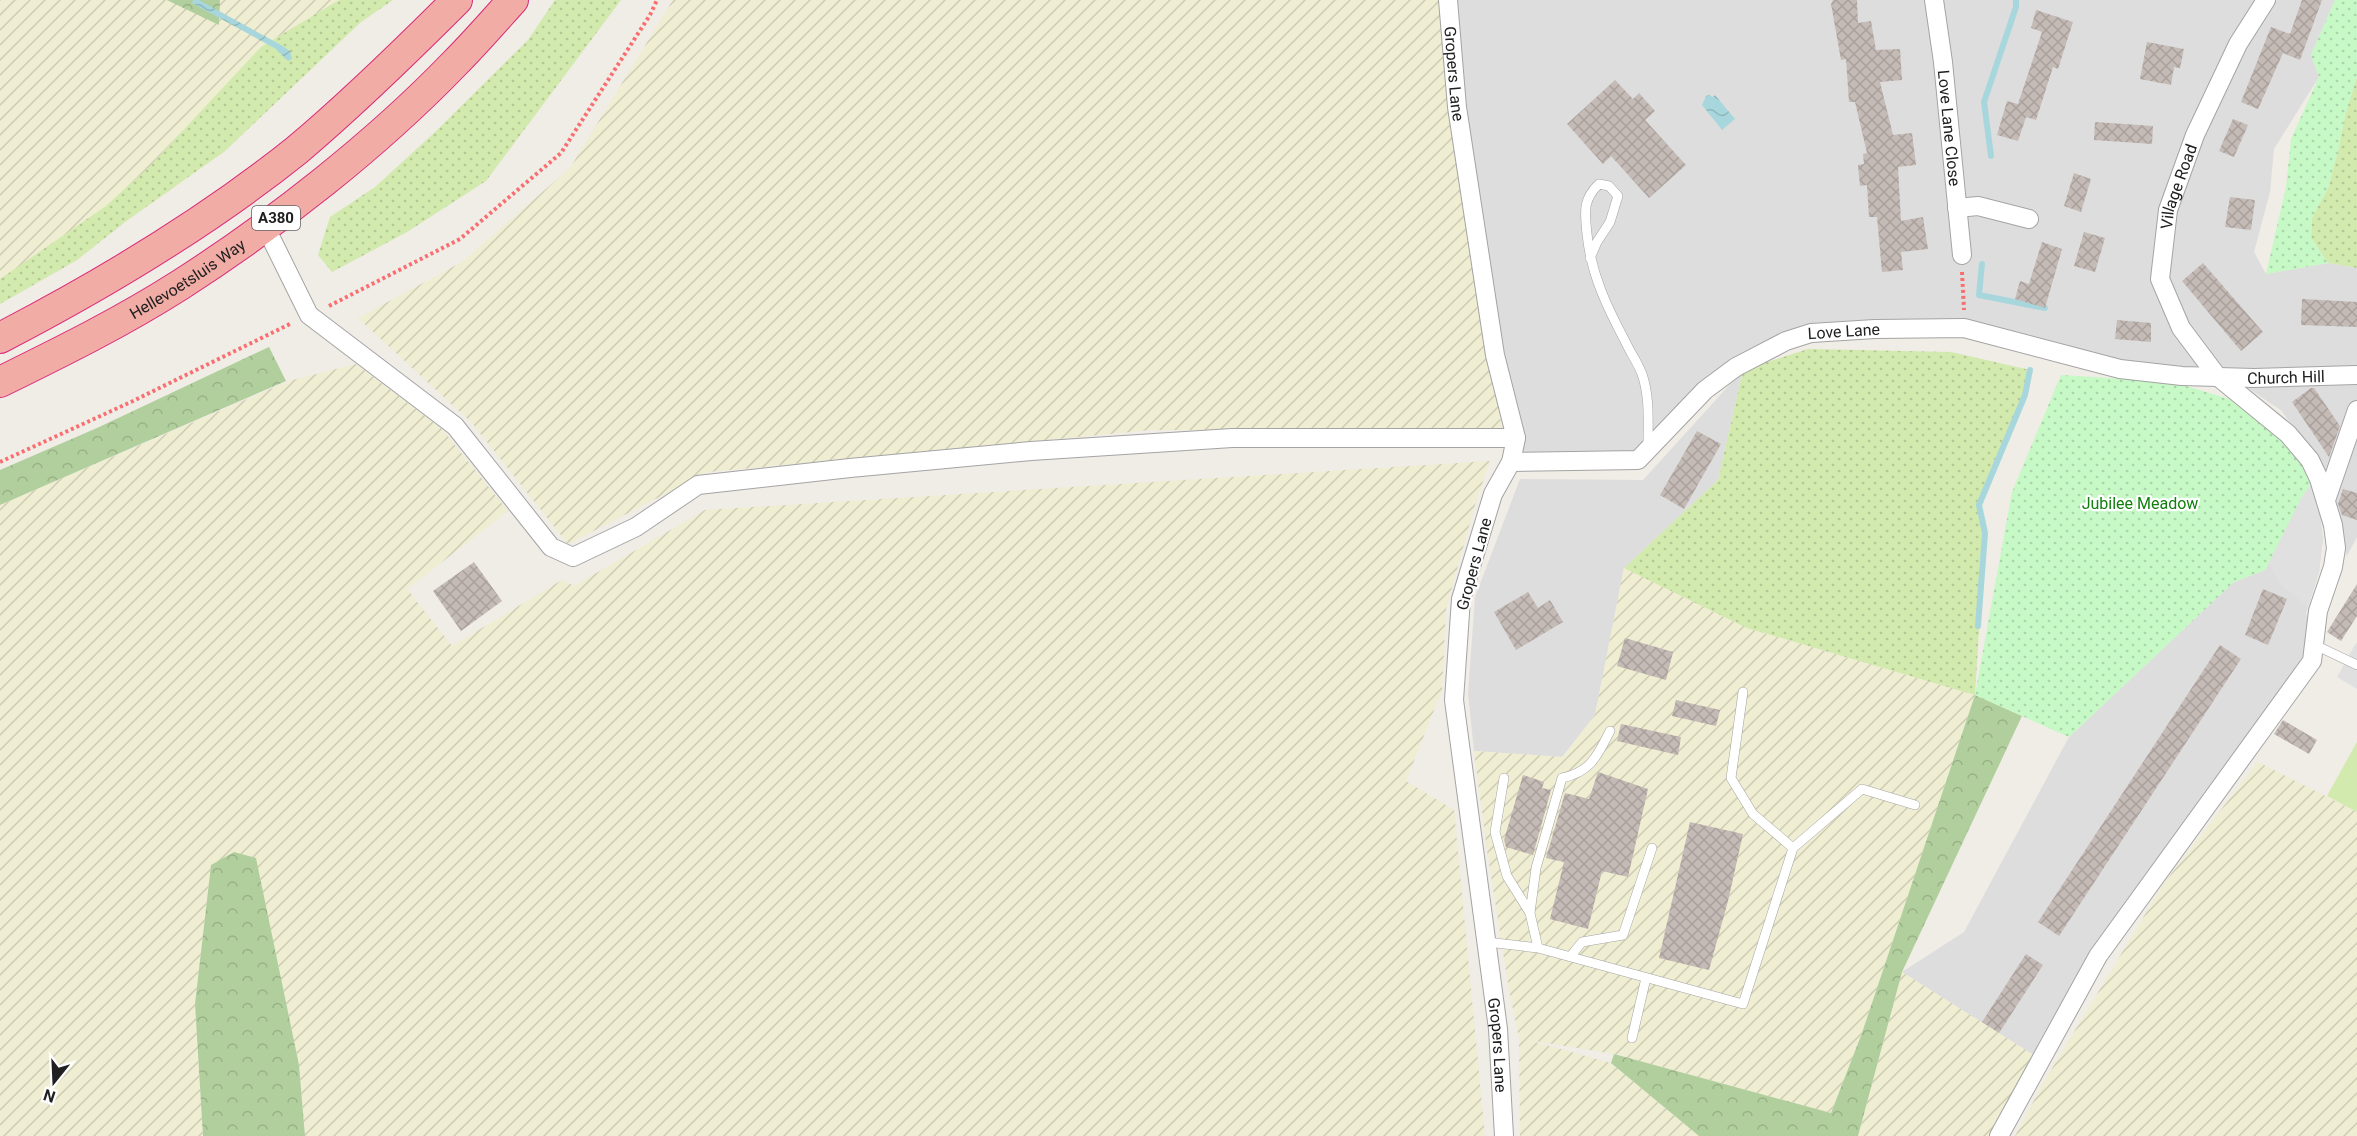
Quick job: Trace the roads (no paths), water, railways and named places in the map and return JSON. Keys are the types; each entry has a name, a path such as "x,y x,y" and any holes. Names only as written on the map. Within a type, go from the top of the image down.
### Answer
{"highway":[{"name":"A380","path":"0,338 136,263 240,193 297,150 352,102 397,61 457,0"},
{"name":"Hellevoetsluis Way","path":"0,382 94,334 179,286 265,226 321,183 393,122 454,64 513,0"}],"street":[{"name":"Gropers Lane","path":"1448,0 1457,107 1495,355 1516,438 1511,462 1493,494 1461,599 1454,700 1498,1029 1504,1136"},
{"name":"Love Lane Close","path":"1934,0 1943,62 1962,255"},
{"name":"Village Road","path":"1999,1136 2098,956 2312,662 2318,611 2335,558 2334,535 2326,500 2310,460 2288,434 2217,376 2181,328 2160,279 2168,210 2195,135 2238,44 2266,0"},
{"path":"1958,208 1978,206 2029,219"},
{"path":"265,226 309,315 455,426 551,547 573,556 636,527 698,485 1020,452 1232,438 1516,438"},
{"name":"Love Lane","path":"1511,462 1638,460 1706,390 1736,367 1786,341 1811,333 1875,329 1964,328 2120,369 2182,376 2217,376"},
{"name":"Church Hill","path":"2217,376 2254,378 2357,375"},
{"path":"2326,500 2357,410"}],"lane":[{"path":"1590,258 1610,222 1618,196 1609,186 1599,184 1590,193 1585,206 1590,258 1597,284 1641,372 1647,392 1648,449"},
{"path":"2313,644 2357,665"},
{"path":"1743,692 1731,777 1753,814 1793,848"},
{"path":"1530,913 1536,868 1562,778 1578,774 1598,756 1610,731"},
{"path":"1504,778 1495,832 1507,876 1530,913 1538,948"},
{"path":"1487,942 1538,948 1743,1005 1793,848 1862,789 1915,805"},
{"path":"1570,957 1582,942 1623,935 1652,848"},
{"path":"1632,1038 1646,978"}],"water":[{"path":"193,0 199,0 281,45 290,51 292,59 288,61 276,49 192,3"},
{"path":"1715,95 1735,119 1722,130 1702,105 1706,96 1713,97"}],"waterway":[{"path":"1991,156 1984,102 2016,7 2016,0"},
{"path":"1982,264 1979,295 2045,308"},
{"path":"1978,626 1985,533 1979,505 2025,395 2030,370"}],"park label":[{"name":"Jubilee Meadow","path":"2140,503"}]}
